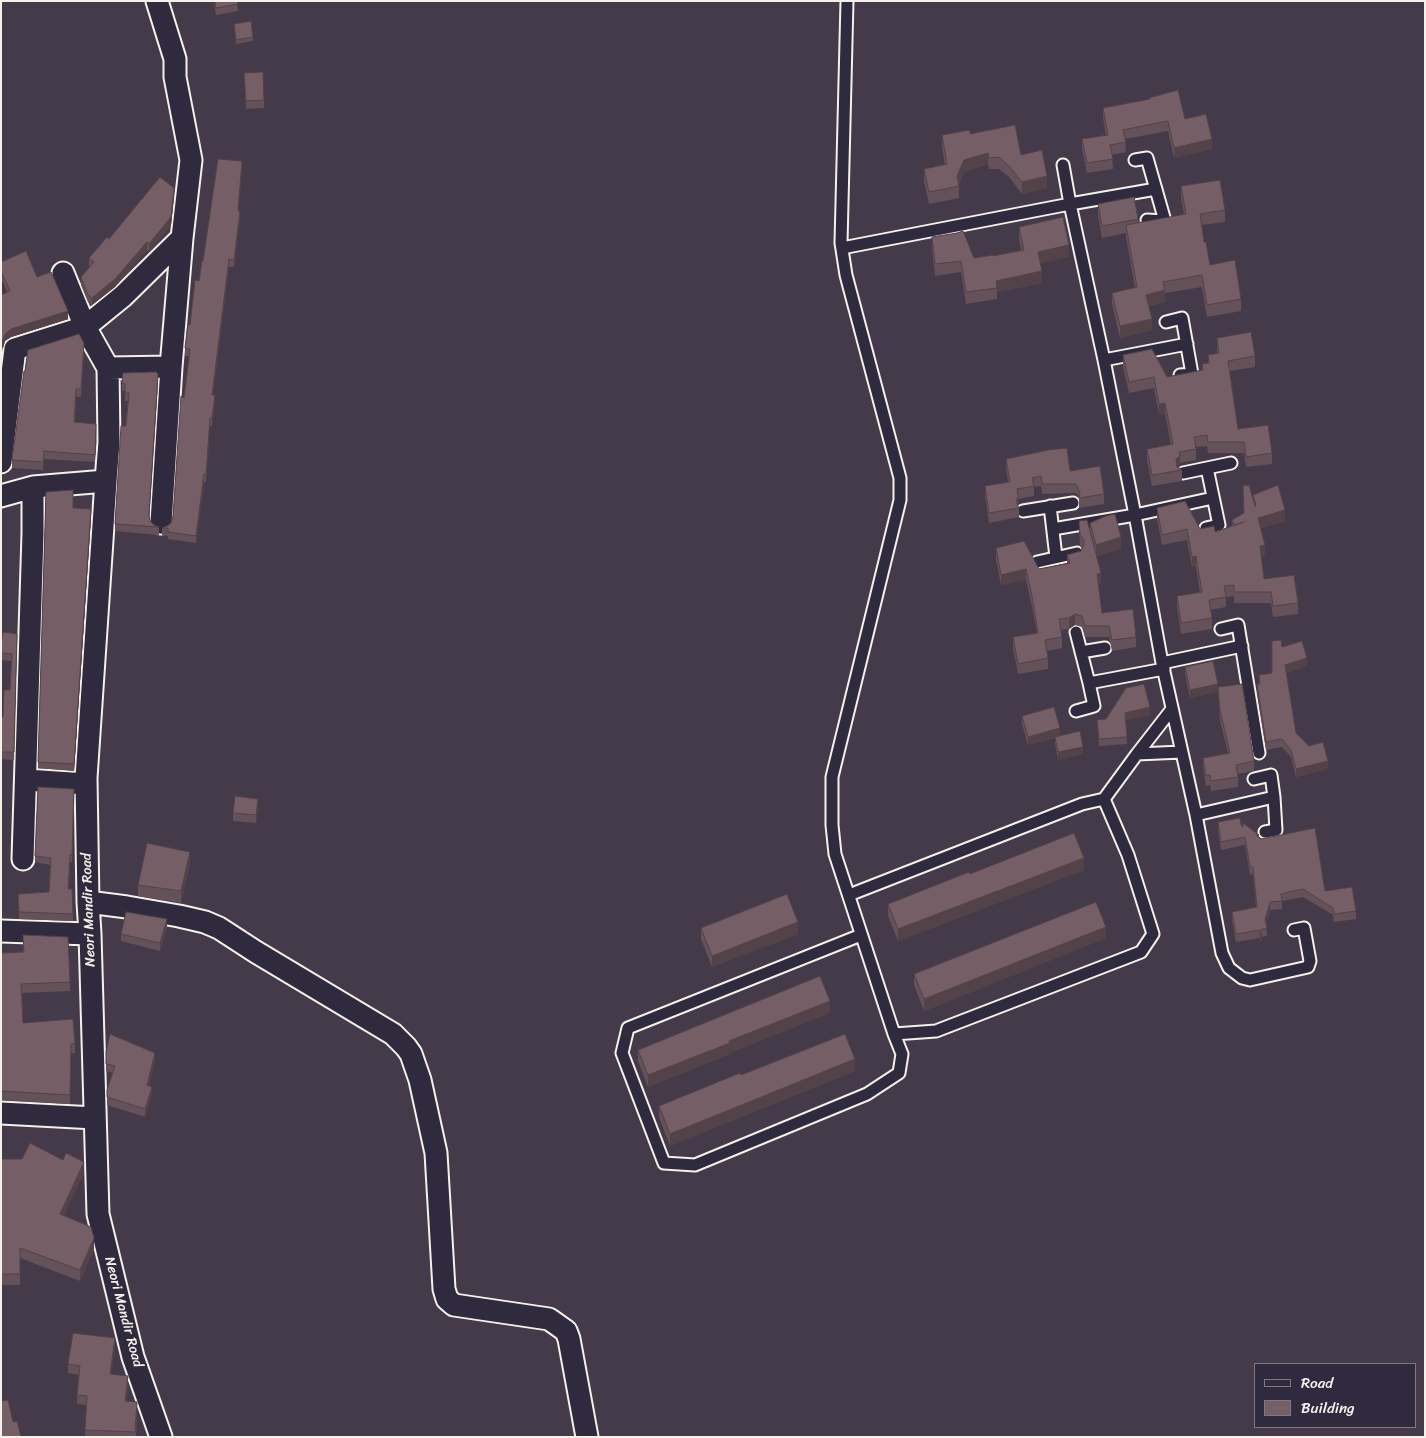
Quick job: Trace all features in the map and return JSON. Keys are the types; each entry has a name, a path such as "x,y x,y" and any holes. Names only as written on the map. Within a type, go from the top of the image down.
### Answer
{"street":[{"path":"157,1 175,58 175,77 191,160 171,367 161,523"},
{"path":"1,462 8,351 86,327 123,296 182,238"},
{"path":"64,273 86,327 108,368 171,367"},
{"name":"Neori Mandir Road","path":"108,368 109,442 86,784 98,1214 133,1357 161,1437"},
{"path":"1,496 33,488 106,481"},
{"path":"22,859 26,780 33,488"},
{"path":"26,780 86,784"},
{"path":"88,902 179,916 205,922 220,928 256,952 393,1034 406,1047 411,1054 420,1080 436,1153 444,1289 447,1299 454,1305 549,1319 566,1331 570,1339 588,1437"},
{"path":"1,931 90,934"},
{"path":"1,1113 95,1118"}],"lane":[{"path":"847,1 842,248 846,275 900,478 900,500 832,777 832,825 835,854 902,1054 899,1073 867,1094 695,1165 664,1163 622,1053 628,1028 861,936"},
{"path":"1135,160 1148,158 1165,221 1147,220"},
{"path":"1063,166 1136,515 1163,666 1196,815 1222,953 1229,968 1242,978 1250,980 1308,967 1310,961 1304,928 1294,930"},
{"path":"842,248 1156,189"},
{"path":"1166,322 1182,318 1192,374 1171,376"},
{"path":"1104,360 1187,344"},
{"path":"1183,474 1231,463"},
{"path":"1206,528 1219,525 1207,468"},
{"path":"1053,529 1136,515 1213,498"},
{"path":"1023,511 1073,503"},
{"path":"1050,506 1056,557"},
{"path":"1037,562 1077,553"},
{"path":"1221,629 1238,625 1259,753"},
{"path":"1076,632 1094,706 1076,711"},
{"path":"1089,683 1242,646"},
{"path":"1081,652 1105,648"},
{"path":"849,895 1082,804 1104,799 1136,754 1172,709"},
{"path":"1136,754 1182,752"},
{"path":"1254,779 1270,775 1274,797 1276,830 1265,832"},
{"path":"1196,815 1274,797"},
{"path":"894,1034 936,1031 1142,952 1153,934 1128,855 1104,799"}],"building":[{"path":"215,1 237,1 238,4 216,8"},
{"path":"251,21 253,37 236,40 234,24"},
{"path":"263,72 264,100 246,101 244,73"},
{"path":"1178,90 1185,119 1206,114 1212,139 1174,148 1168,121 1123,130 1126,142 1110,145 1113,159 1087,163 1082,139 1108,135 1103,108 1150,99"},
{"path":"1015,125 1021,155 1042,150 1047,176 1022,182 999,157 989,158 988,153 964,160 957,176 959,186 929,192 924,169 947,164 942,135 970,130 970,134"},
{"path":"218,159 242,161 238,211 240,211 234,260 229,259 212,395 215,395 212,418 210,418 206,475 204,474 196,536 168,532 168,528 162,528 171,523 173,516 181,396 184,398 190,349 185,348 188,324 190,325 195,280 199,281 203,261"},
{"path":"160,177 174,188 171,217 149,244 147,242 115,279 92,298 88,295 81,277 94,262 89,258 107,237 109,239"},
{"path":"1220,180 1225,210 1200,214 1204,242 1206,242 1210,265 1235,260 1241,299 1207,305 1202,275 1163,282 1165,290 1146,295 1152,319 1120,326 1112,293 1137,287 1126,225 1186,214 1181,186"},
{"path":"1134,197 1138,219 1102,226 1098,204"},
{"path":"1063,217 1069,245 1038,252 1042,271 996,281 997,288 966,292 961,261 935,264 932,237 963,231 974,258 993,256 1024,250 1019,227"},
{"path":"26,251 37,277 51,272 68,311 11,329 1,341 1,295 10,291 1,271 1,262"},
{"path":"1251,332 1255,356 1228,361 1238,429 1268,425 1272,453 1246,457 1244,442 1208,442 1207,435 1194,437 1196,449 1179,452 1180,456 1176,459 1177,467 1182,470 1152,475 1147,449 1173,444 1165,403 1159,404 1154,377 1129,382 1123,355 1152,349 1167,377 1203,370 1202,364 1209,363 1208,355 1219,353 1217,338"},
{"path":"79,334 84,343 81,389 76,389 74,422 96,424 95,455 44,451 43,462 12,460 28,350"},
{"path":"156,372 158,374 149,514 150,521 159,527 115,524 121,426 126,426 129,393 125,393 125,384 122,383 123,373"},
{"path":"1067,448 1070,471 1100,466 1104,494 1079,498 1080,493 1076,484 1042,484 1041,476 1032,478 1034,486 1017,489 1018,496 1016,502 1019,508 989,513 985,486 1010,482 1006,459"},
{"path":"1249,485 1256,506 1253,495 1278,485 1285,510 1258,518 1265,545 1260,546 1264,579 1294,575 1298,603 1273,606 1271,592 1234,592 1234,585 1224,586 1226,597 1209,600 1212,618 1181,623 1177,596 1202,592 1196,556 1192,557 1187,529 1162,535 1157,508 1185,501 1200,529 1214,526 1215,532 1244,522 1234,525 1232,520 1244,513 1243,486"},
{"path":"73,490 73,508 91,509 74,764 38,762 46,492"},
{"path":"1115,514 1121,537 1096,545 1090,523"},
{"path":"1087,520 1101,573 1097,574 1102,613 1133,609 1136,637 1112,640 1109,626 1085,626 1082,616 1075,614 1069,618 1059,619 1062,637 1045,640 1048,658 1018,664 1013,637 1038,633 1032,596 1026,569 1001,575 996,548 1024,541 1039,569 1070,563 1067,555 1081,551 1084,544 1084,540 1080,535 1079,521"},
{"path":"3,632 17,634 14,752 1,752 1,717 3,717 4,690 10,690 12,654 1,653"},
{"path":"1281,640 1282,647 1302,641 1307,658 1285,665 1296,733 1309,746 1323,742 1328,761 1296,769 1291,750 1282,739 1266,742 1257,684 1260,684 1259,675 1272,673 1272,641"},
{"path":"1213,661 1218,684 1190,690 1185,667"},
{"path":"1144,684 1150,707 1125,713 1127,737 1099,739 1097,720 1106,719 1126,688"},
{"path":"1242,684 1254,761 1236,765 1238,777 1211,781 1210,775 1206,776 1203,758 1230,753 1220,710 1218,687"},
{"path":"1054,707 1060,728 1028,737 1022,716"},
{"path":"1080,731 1083,747 1058,752 1055,737"},
{"path":"38,787 74,789 72,855 70,855 68,889 72,889 73,914 19,912 18,894 49,892 51,858 35,856"},
{"path":"235,796 258,799 256,815 233,813"},
{"path":"1240,818 1243,827 1243,823 1259,835 1256,835 1261,839 1315,828 1325,891 1352,887 1356,911 1334,914 1333,908 1303,889 1281,894 1282,901 1270,902 1265,920 1267,928 1262,929 1260,935 1260,930 1236,934 1232,912 1257,907 1253,867 1250,867 1245,837 1221,842 1218,822"},
{"path":"1074,833 1084,858 898,929 888,904"},
{"path":"147,843 190,852 181,891 138,885"},
{"path":"787,894 798,922 712,956 701,928"},
{"path":"1096,902 1106,927 924,999 914,974"},
{"path":"126,912 167,919 160,943 121,934"},
{"path":"23,935 68,937 70,982 21,984 23,1023 73,1019 75,1044 71,1044 70,1095 1,1091 1,953 24,952"},
{"path":"820,976 830,1001 648,1075 638,1050"},
{"path":"110,1034 155,1053 147,1085 152,1087 145,1109 107,1097 107,1090 115,1066 106,1064 106,1052"},
{"path":"845,1034 855,1059 670,1134 659,1106 740,1073 741,1075"},
{"path":"30,1143 63,1160 66,1153 84,1162 60,1214 91,1227 94,1238 80,1270 20,1248 20,1274 1,1274 1,1159 22,1159"},
{"path":"73,1333 115,1338 110,1374 128,1376 125,1401 137,1402 135,1432 85,1430 87,1396 77,1395 80,1366 68,1364"},
{"path":"8,1400 13,1422 17,1421 21,1437 1,1437 1,1401"}]}
